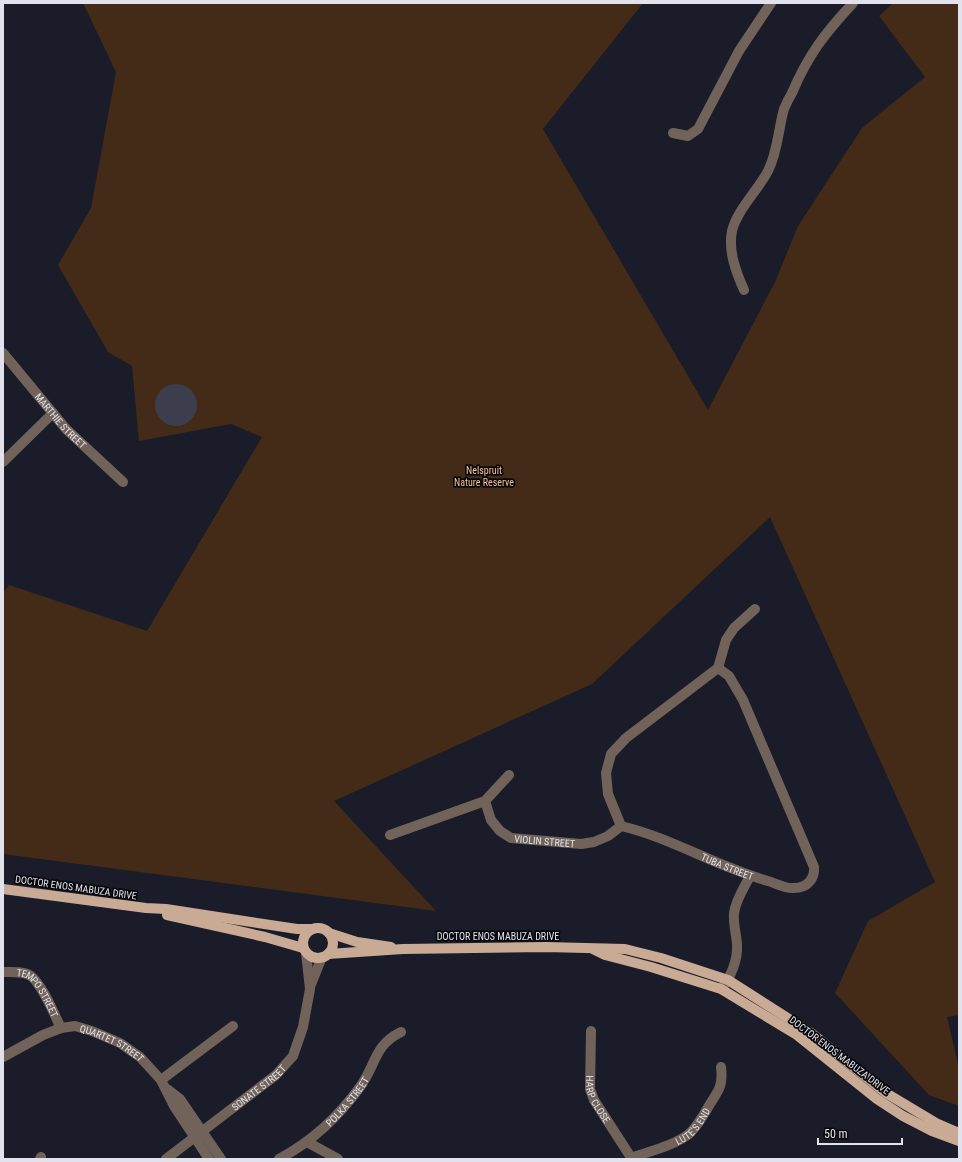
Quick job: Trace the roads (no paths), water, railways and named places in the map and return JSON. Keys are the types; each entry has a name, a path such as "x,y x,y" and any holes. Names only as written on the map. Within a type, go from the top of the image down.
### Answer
{"main road":[{"name":"DOCTOR ENOS MABUZA DRIVE","path":"3,889 146,908 166,909 297,929 313,929"},
{"name":"DOCTOR ENOS MABUZA DRIVE","path":"146,908 305,950"},
{"path":"318,928 329,933 333,944 325,955 316,958 305,950 304,936 313,929 318,928"},
{"name":"DOCTOR ENOS MABUZA DRIVE","path":"329,933 357,942 403,949"},
{"name":"DOCTOR ENOS MABUZA DRIVE","path":"325,955 403,949 538,947 626,949 689,966 728,980 811,1033 886,1093 936,1123 959,1133"},
{"name":"DOCTOR ENOS MABUZA DRIVE","path":"593,949 605,955 658,969 721,989 796,1035 877,1099 903,1116 932,1131 959,1141"}],"street":[{"path":"673,133 688,136 698,129 739,51 771,3"},
{"path":"744,290 734,264 732,251 732,231 745,204 768,171 776,150 784,108 798,75 822,36 853,3"},
{"name":"MARTHIE STREET","path":"3,354 66,429 124,482"},
{"path":"3,462 53,413"},
{"path":"621,826 608,794 606,773 611,754 626,738 718,668 726,640 734,628 755,608"},
{"name":"TUBA STREET","path":"621,826 641,830 750,876 793,889 808,883 815,873 814,867 743,700 729,676 718,668"},
{"path":"390,835 485,801 509,775"},
{"name":"VIOLIN STREET","path":"485,801 491,820 500,831 511,838 581,844 594,842 608,836 621,826"},
{"path":"721,989 728,980 735,960 737,945 734,912 738,899 750,876"},
{"name":"SONATE STREET","path":"305,950 310,988"},
{"name":"SONATE STREET","path":"166,1159 276,1075 293,1056 304,1027 310,988 325,955"},
{"name":"TEMPO STREET","path":"3,972 20,972 30,976 38,984 61,1028"},
{"name":"QUARTET STREET","path":"3,1057 61,1028 75,1026 92,1031 120,1043 140,1057 163,1084 174,1106 198,1134"},
{"path":"163,1084 233,1026"},
{"name":"HARP CLOSE","path":"591,1031 590,1089 594,1100 632,1158"},
{"name":"POLKA STREET","path":"279,1159 307,1142 336,1115 361,1086 383,1044 390,1037 401,1032"},
{"name":"LUTE'S END","path":"632,1158 679,1140 689,1134 698,1124 720,1088 722,1079 721,1067"},
{"path":"198,1134 209,1159"},
{"path":"198,1134 221,1159"},
{"path":"307,1142 338,1159"}],"park label":[{"name":"Nelspruit Nature Reserve","path":"484,476"}]}
